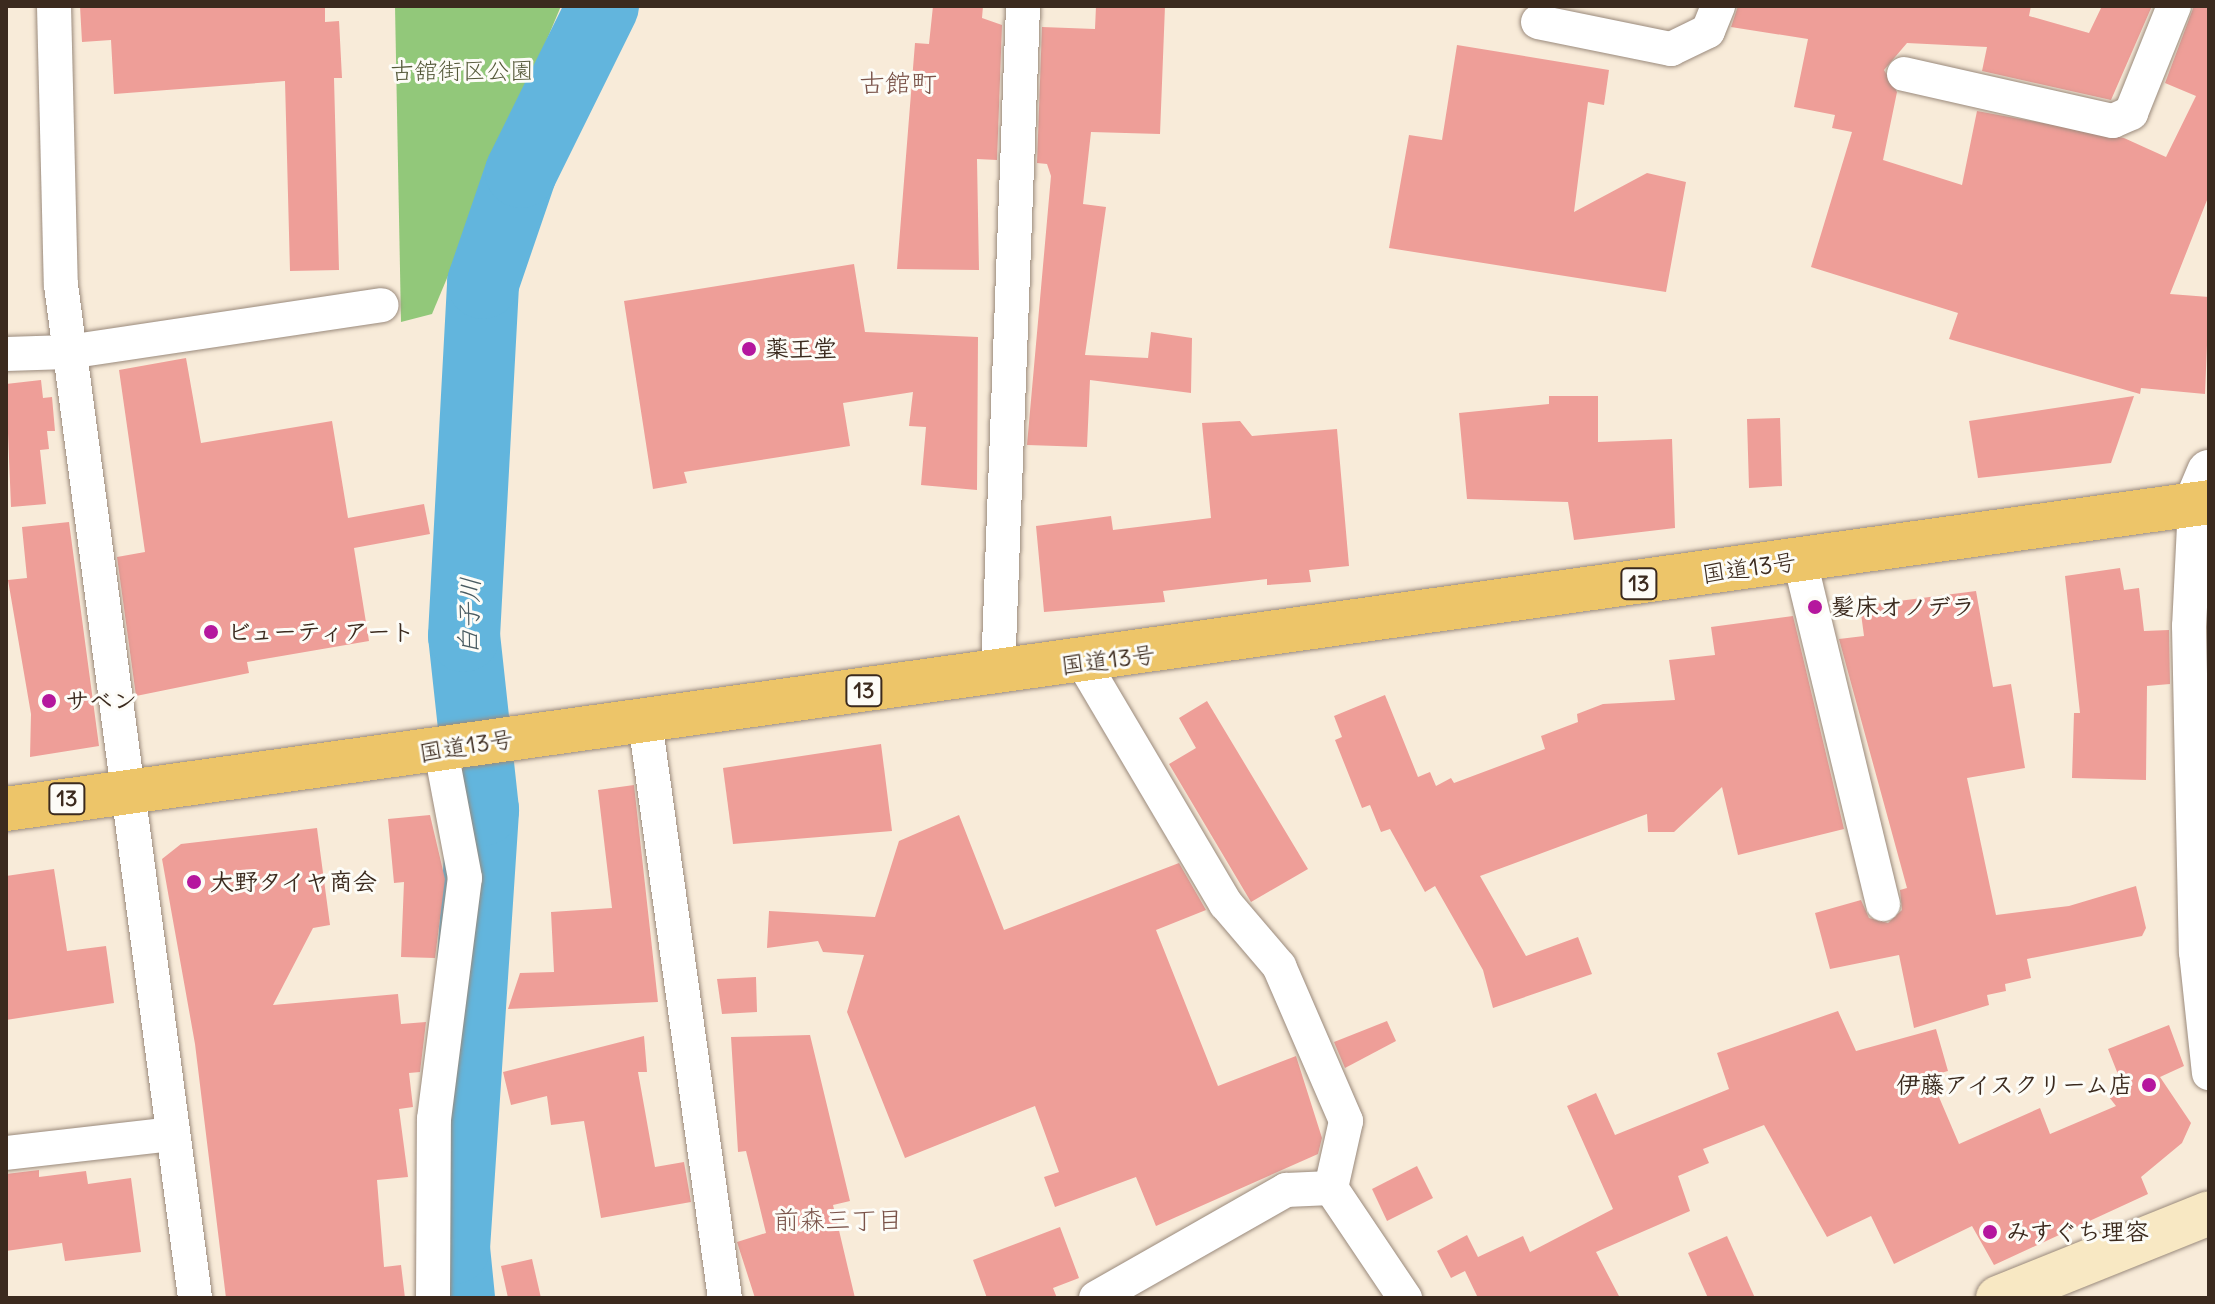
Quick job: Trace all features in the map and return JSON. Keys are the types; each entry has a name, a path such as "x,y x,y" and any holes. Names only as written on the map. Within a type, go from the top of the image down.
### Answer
{"highway":[{"name":"国道13号","path":"6,809 128,789 441,751 998,673 1084,664 1800,561 2204,493"}],"main road":[{"path":"1998,1298 2209,1213"}],"street":[{"path":"54,6 68,352 195,1298"},
{"path":"998,673 1023,6"},
{"path":"1538,22 1671,49 1708,31 1718,6"},
{"path":"1904,74 2113,121 2131,113 2174,6"},
{"path":"6,354 68,352 382,305"},
{"path":"2204,493 2189,626 2196,952 2209,1073"},
{"path":"1800,561 1883,904"},
{"path":"1084,664 1226,904 1279,966 1346,1121 1331,1188 1405,1298"},
{"path":"645,721 725,1298"},
{"path":"433,1298 434,1119 465,878 441,751"},
{"path":"6,1153 172,1134"},
{"path":"1096,1298 1286,1190 1331,1188"}],"green space":[{"name":"古舘街区公園","path":"395,6 561,6 432,314 401,322"}],"building":[{"path":"80,6 325,6 325,22 339,21 342,78 334,78 339,270 290,271 285,81 114,94 111,40 82,42"},
{"path":"933,6 983,6 982,18 1002,25 997,160 977,159 979,270 897,269 915,43 929,44"},
{"path":"1096,6 1165,6 1160,134 1091,132 1083,204 1106,207 1085,355 1148,358 1151,332 1192,338 1191,393 1090,380 1087,447 1027,445 1051,176 1047,164 1037,163 1042,27 1095,29"},
{"path":"1738,6 2031,6 2029,16 2089,33 2102,6 2152,6 2111,100 1982,71 1987,47 1907,43 1884,70 1897,92 1883,160 1962,185 1977,111 2124,138 2166,157 2196,96 2165,83 2194,6 2209,6 2209,195 2170,294 2209,297 2205,394 2141,388 2140,394 1949,339 1958,313 1811,267 1852,132 1832,128 1835,115 1794,107 1808,39 1731,27"},
{"path":"1457,45 1609,70 1604,105 1588,102 1574,212 1647,173 1686,182 1666,292 1389,248 1409,135 1442,140"},
{"name":"薬王堂","path":"854,264 865,332 978,337 977,490 921,485 926,427 909,426 913,392 843,403 850,446 684,472 687,483 653,489 624,301"},
{"path":"186,358 201,443 332,421 348,518 424,504 430,534 354,548 369,641 247,662 249,673 136,696 117,557 145,552 119,370"},
{"path":"41,380 43,398 52,397 55,431 47,431 49,449 40,450 46,504 11,507 6,384"},
{"path":"1549,396 1598,396 1598,442 1672,439 1675,528 1574,540 1568,502 1467,499 1459,413 1549,404"},
{"path":"2134,396 2111,463 1978,478 1969,421"},
{"path":"1780,418 1782,486 1749,488 1747,419"},
{"path":"1240,421 1252,436 1337,429 1349,566 1309,570 1311,582 1267,585 1267,579 1163,591 1165,602 1044,612 1036,526 1111,516 1113,530 1211,518 1202,423"},
{"path":"69,522 99,746 30,757 31,714 8,580 27,578 22,527"},
{"path":"2120,568 2124,590 2139,588 2144,631 2169,630 2170,684 2147,686 2146,780 2072,778 2074,713 2080,713 2065,576"},
{"path":"1976,591 1993,687 2011,684 2025,768 1967,778 1996,915 2069,906 2136,886 2146,928 2142,936 2027,959 2031,978 2005,984 2006,991 1987,995 1989,1005 1914,1028 1899,955 1830,969 1815,913 1861,900 1869,918 1888,923 1902,910 1900,890 1907,888 1839,639 1864,636 1860,606"},
{"path":"1793,616 1844,829 1738,855 1722,787 1674,832 1648,832 1647,814 1480,876 1526,956 1578,937 1592,974 1493,1008 1483,970 1435,886 1425,892 1390,829 1381,832 1370,805 1362,808 1335,740 1342,737 1334,716 1385,695 1418,777 1430,772 1436,786 1451,778 1454,783 1545,749 1541,736 1578,722 1577,714 1603,704 1675,700 1669,660 1715,655 1711,627"},
{"path":"1207,701 1308,869 1251,902 1169,764 1196,748 1179,718"},
{"path":"881,744 892,831 733,844 723,768"},
{"path":"634,785 658,1002 508,1009 520,973 554,972 551,912 612,908 598,790"},
{"path":"430,815 445,879 435,958 401,957 404,882 394,883 388,819"},
{"path":"959,815 1004,930 1179,863 1206,910 1156,930 1218,1086 1296,1056 1322,1138 1318,1154 1156,1226 1136,1177 1055,1207 1044,1177 1059,1172 1035,1106 905,1158 847,1012 864,955 823,952 818,941 767,948 769,911 875,917 899,841"},
{"path":"317,828 330,925 313,928 273,1005 398,994 401,1024 426,1022 420,1072 409,1073 413,1107 399,1109 408,1177 377,1180 384,1267 401,1265 405,1298 226,1298 195,1044 162,859 181,844"},
{"path":"54,869 67,951 106,946 114,1003 6,1020 6,876"},
{"path":"756,977 757,1012 722,1014 717,979"},
{"path":"1838,1011 1856,1051 1936,1029 1948,1071 1930,1076 1959,1144 2040,1108 2050,1134 2116,1106 2109,1097 2123,1087 2108,1049 2169,1025 2184,1066 2160,1077 2191,1123 2182,1143 2141,1177 2148,1194 1994,1265 1972,1226 1894,1264 1871,1216 1827,1237 1764,1125 1703,1149 1709,1163 1678,1176 1690,1211 1596,1252 1620,1298 1478,1298 1465,1271 1451,1278 1437,1251 1467,1235 1478,1257 1523,1236 1530,1252 1613,1209 1567,1106 1596,1093 1615,1135 1729,1089 1717,1053"},
{"path":"1387,1021 1396,1041 1345,1068 1334,1042"},
{"path":"810,1035 850,1201 833,1205 855,1298 755,1298 737,1242 766,1233 746,1151 738,1152 731,1037"},
{"path":"644,1036 647,1072 638,1072 655,1167 684,1162 691,1202 601,1218 584,1121 551,1125 547,1096 511,1105 503,1072"},
{"path":"1417,1166 1433,1198 1387,1221 1372,1189"},
{"path":"39,1170 39,1177 86,1171 88,1184 131,1178 141,1252 65,1261 62,1243 6,1251 6,1174"},
{"path":"1060,1227 1079,1278 1053,1288 1057,1298 987,1298 973,1260"},
{"path":"1727,1236 1755,1298 1708,1298 1688,1253"},
{"path":"532,1259 541,1298 508,1298 501,1266"}],"waterway":[{"name":"白子川","path":"459,1298 454,1248 483,810 464,636 483,283 521,172 603,6"}],"place":[{"name":"薬王堂","path":"749,349"},
{"name":"髪床オノデラ","path":"1815,607"},
{"name":"ビューティアート","path":"211,632"},
{"name":"サベン","path":"49,701"},
{"name":"大野タイヤ商会","path":"194,882"},
{"name":"伊藤アイスクリーム店","path":"2149,1085"},
{"name":"みすぐち理容","path":"1990,1232"}],"district":[{"name":"古館町","path":"898,83"},
{"name":"前森三丁目","path":"838,1220"}]}
